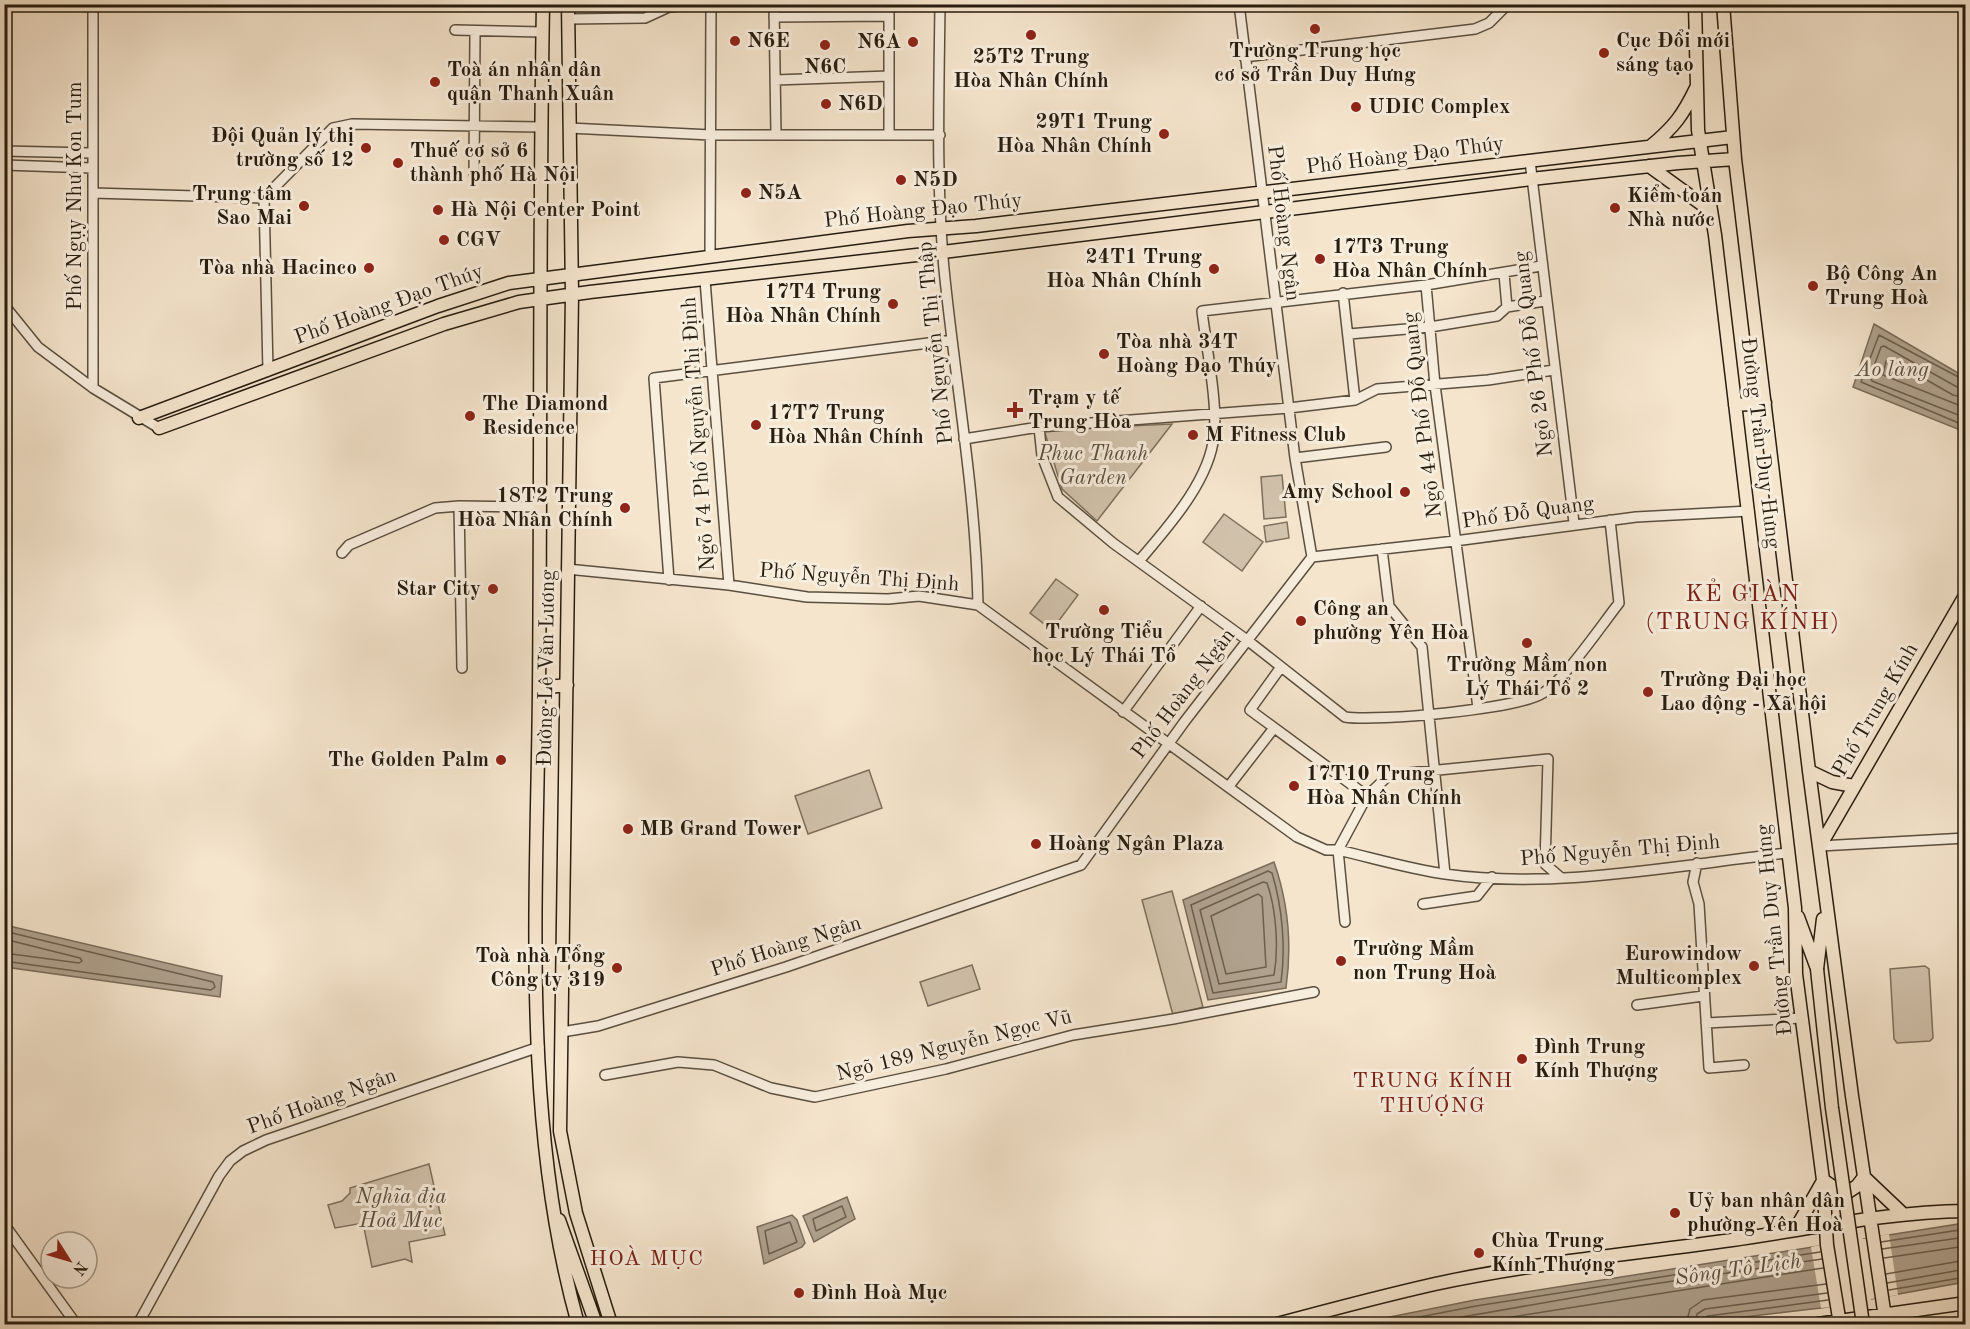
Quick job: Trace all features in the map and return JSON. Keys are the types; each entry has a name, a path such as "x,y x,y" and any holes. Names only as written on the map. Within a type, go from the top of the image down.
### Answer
{"main road":[{"name":"Đường Lê Văn Lương","path":"543,4 536,870 539,1047 543,1142 551,1202 562,1266 578,1324"},
{"name":"Đường Lê Văn Lương","path":"568,4 572,295 560,1131 572,1196 593,1275 611,1324"},
{"name":"Đường Trần Duy Hưng","path":"1695,4 1700,140 1749,511 1795,908 1796,974 1823,1180 1827,1245 1840,1323"},
{"name":"Đường Trần Duy Hưng","path":"1724,4 1735,159 1820,846 1825,903 1886,1320"},
{"path":"1650,147 1672,129 1684,115 1698,84"},
{"name":"Phố Hoàng Đạo Thúy","path":"139,418 438,306 509,283 943,228 1733,137"},
{"name":"Phố Hoàng Đạo Thúy","path":"159,428 444,324 519,303 1532,179 1735,159"},
{"path":"1649,166 1711,211"},
{"path":"438,306 444,324"},
{"path":"268,371 269,387"},
{"path":"1736,405 1766,403"},
{"name":"Phố Trung Kính","path":"1820,846 1964,601"},
{"path":"539,688 567,685"},
{"path":"1809,771 1832,782 1854,786"},
{"path":"1825,903 1817,969 1832,1108 1863,1324"},
{"path":"1795,908 1817,969"},
{"path":"1794,1230 1823,1180 1836,1189 1848,1192 1864,1177 1903,1214"},
{"path":"567,1238 572,1196"},
{"path":"551,1202 567,1238 596,1324"},
{"path":"1277,1324 1436,1284 1489,1274 1826,1224 1903,1214 1965,1210"},
{"path":"1818,1324 1886,1320 1965,1303"}],"street":[{"name":"Phố Ngụy Như Kon Tum","path":"93,4 91,153 93,388"},
{"path":"568,20 645,18 669,6 701,4"},
{"path":"711,4 711,256"},
{"path":"774,4 776,135"},
{"path":"889,4 889,135"},
{"name":"Phố Nguyễn Thị Thập","path":"940,4 943,252 964,439 978,605"},
{"name":"Phố Hoàng Ngân","path":"562,1032 598,1026 786,967 1081,865 1170,742 1312,557 1295,458 1239,4"},
{"path":"1244,57 1475,29 1489,22 1508,4"},
{"path":"774,17 889,16"},
{"path":"455,30 542,32"},
{"path":"474,174 475,31"},
{"path":"775,80 889,76"},
{"path":"268,371 264,198 333,128 352,124 541,127"},
{"path":"569,128 711,135 940,135"},
{"path":"4,152 91,153"},
{"name":"Ngõ 26 Phố Đỗ Quang","path":"1530,161 1545,301 1574,523"},
{"path":"4,165 92,168"},
{"path":"93,193 264,198"},
{"path":"1139,561 1173,520 1206,465 1215,436 1202,311 1426,285 1504,274 1541,266"},
{"path":"1504,274 1507,307"},
{"name":"Ngõ 74 Phố Nguyễn Thị Định","path":"705,280 729,585"},
{"name":"Ngõ 44 Phố Đỗ Quang","path":"1426,285 1435,385 1449,475 1455,541 1478,708"},
{"path":"1343,293 1355,400"},
{"path":"1348,334 1430,327 1497,316 1507,307 1545,301"},
{"path":"4,305 38,346 93,388 139,418 159,428"},
{"path":"669,580 654,378 952,339"},
{"path":"964,439 1039,427 1146,417 1214,415 1289,408 1355,400 1377,389 1488,380 1554,370"},
{"path":"1039,427 1042,456 1058,497 1113,543 1247,640 1345,717 1363,720 1527,701 1552,686 1619,603 1610,520"},
{"path":"1295,458 1386,447"},
{"path":"459,506 462,668"},
{"path":"342,553 349,545 435,508 540,507"},
{"name":"Phố Đỗ Quang","path":"1312,557 1455,541 1574,523 1749,511"},
{"path":"1382,549 1389,606 1422,647 1445,874"},
{"name":"Phố Nguyễn Thị Định","path":"567,570 729,585 807,597 888,599 919,596 978,605 1123,712 1170,742 1297,837 1326,850 1338,850 1445,874 1492,877 1560,877 1787,853"},
{"path":"1964,601 1965,628"},
{"path":"1123,712 1201,606"},
{"path":"1281,667 1250,710 1367,796"},
{"path":"1229,786 1274,728"},
{"path":"1345,922 1338,850 1367,796 1389,775 1548,759 1545,864 1560,877"},
{"path":"1820,846 1965,838"},
{"path":"1697,863 1694,882 1699,904 1709,1068 1744,1065"},
{"path":"1423,904 1477,896 1492,877"},
{"name":"Ngõ 189 Nguyễn Ngọc Vũ","path":"605,1076 678,1062 714,1065 771,1088 815,1097 946,1069 1073,1035 1173,1020 1314,992"},
{"path":"1637,1005 1703,996"},
{"path":"1706,1023 1802,1018"},
{"name":"Phố Hoàng Ngân","path":"138,1324 219,1176 230,1161 243,1151 274,1137 352,1109 539,1047"},
{"path":"4,1224 76,1324"}],"green space":[{"name":"Phuc Thanh Garden","path":"1172,424 1097,521 1062,489 1044,430"},
{"path":"1282,475 1286,517 1264,519 1261,477"},
{"path":"1224,514 1263,542 1242,571 1203,542"},
{"path":"1287,522 1289,538 1266,542 1264,526"},
{"path":"1056,579 1078,595 1052,630 1030,613"},
{"path":"869,770 882,808 808,834 795,796"},
{"path":"1172,891 1203,1007 1173,1015 1142,900"},
{"path":"972,965 980,989 928,1006 920,982"},
{"path":"1925,966 1929,969 1933,1038 1930,1041 1897,1043 1894,1039 1890,969"},
{"name":"Nghĩa địa Hoả Mục","path":"429,1164 445,1235 409,1242 412,1262 405,1259 372,1267 363,1223 335,1228 328,1205 342,1201 350,1193 350,1188"}],"water":[{"name":"Ao làng","path":"1874,324 1965,377 1965,432 1853,387"},
{"path":"1274,862 1283,893 1288,924 1289,956 1286,988 1208,1000 1183,900"},
{"path":"5,925 222,976 220,997 5,967"},
{"path":"847,1197 855,1219 814,1242 803,1216"},
{"path":"792,1215 797,1220 805,1243 802,1247 764,1264 757,1227"},
{"name":"Sông Tô Lịch","path":"1965,1223 1965,1282 1821,1308 1686,1324 1355,1324 1475,1300"}],"pier":[{"path":"1889,1234 1898,1295 1871,1299 1871,1302 1821,1308 1811,1247 1862,1236 1863,1239"}],"place":[{"name":"Trường Trung học cơ sở Trần Duy Hưng","path":"1315,29"},
{"name":"25T2 Trung Hòa Nhân Chính","path":"1031,35"},
{"name":"N6E","path":"735,41"},
{"name":"N6A","path":"913,42"},
{"name":"N6C","path":"825,45"},
{"name":"Cục Đổi mới sáng tạo","path":"1604,53"},
{"name":"Toà án nhân dân quận Thanh Xuân","path":"435,82"},
{"name":"N6D","path":"826,104"},
{"name":"UDIC Complex","path":"1356,107"},
{"name":"29T1 Trung Hòa Nhân Chính","path":"1164,134"},
{"name":"Đội Quản lý thị trường số 12","path":"366,148"},
{"name":"Thuế cơ sở 6 thành phố Hà Nội","path":"398,163"},
{"name":"N5D","path":"901,180"},
{"name":"N5A","path":"746,193"},
{"name":"Trung tâm Sao Mai","path":"304,206"},
{"name":"Kiểm toán Nhà nước","path":"1615,208"},
{"name":"Hà Nội Center Point","path":"438,210"},
{"name":"CGV","path":"444,240"},
{"name":"17T3 Trung Hòa Nhân Chính","path":"1320,259"},
{"name":"Tòa nhà Hacinco","path":"369,268"},
{"name":"24T1 Trung Hòa Nhân Chính","path":"1214,269"},
{"name":"Bộ Công An Trung Hoà","path":"1813,286"},
{"name":"17T4 Trung Hòa Nhân Chính","path":"893,304"},
{"name":"Tòa nhà 34T Hoàng Đạo Thúy","path":"1104,354"},
{"name":"Trạm y tế Trung Hòa","path":"1015,410"},
{"name":"The Diamond Residence","path":"470,416"},
{"name":"17T7 Trung Hòa Nhân Chính","path":"756,425"},
{"name":"M Fitness Club","path":"1193,435"},
{"name":"Amy School","path":"1405,492"},
{"name":"18T2 Trung Hòa Nhân Chính","path":"625,508"},
{"name":"Star City","path":"493,589"},
{"name":"Trường Tiểu học Lý Thái Tổ","path":"1104,610"},
{"name":"Công an phường Yên Hòa","path":"1301,621"},
{"name":"Trường Mầm non Lý Thái Tổ 2","path":"1527,643"},
{"name":"Trường Đại học Lao động - Xã hội","path":"1648,692"},
{"name":"The Golden Palm","path":"501,760"},
{"name":"17T10 Trung Hòa Nhân Chính","path":"1294,786"},
{"name":"MB Grand Tower","path":"628,829"},
{"name":"Hoàng Ngân Plaza","path":"1036,844"},
{"name":"Trường Mầm non Trung Hoà","path":"1341,961"},
{"name":"Eurowindow Multicomplex","path":"1754,966"},
{"name":"Toà nhà Tổng Công ty 319","path":"617,968"},
{"name":"Đình Trung Kính Thượng","path":"1522,1059"},
{"name":"Uỷ ban nhân dân phường Yên Hoà","path":"1675,1213"},
{"name":"Chùa Trung Kính Thượng","path":"1479,1253"},
{"name":"Đình Hoà Mục","path":"799,1293"}],"district":[{"name":"KẺ GIÀN (TRUNG KÍNH)","path":"1743,609"},
{"name":"TRUNG KÍNH THƯỢNG","path":"1433,1094"},
{"name":"HOÀ MỤC","path":"647,1259"}]}
